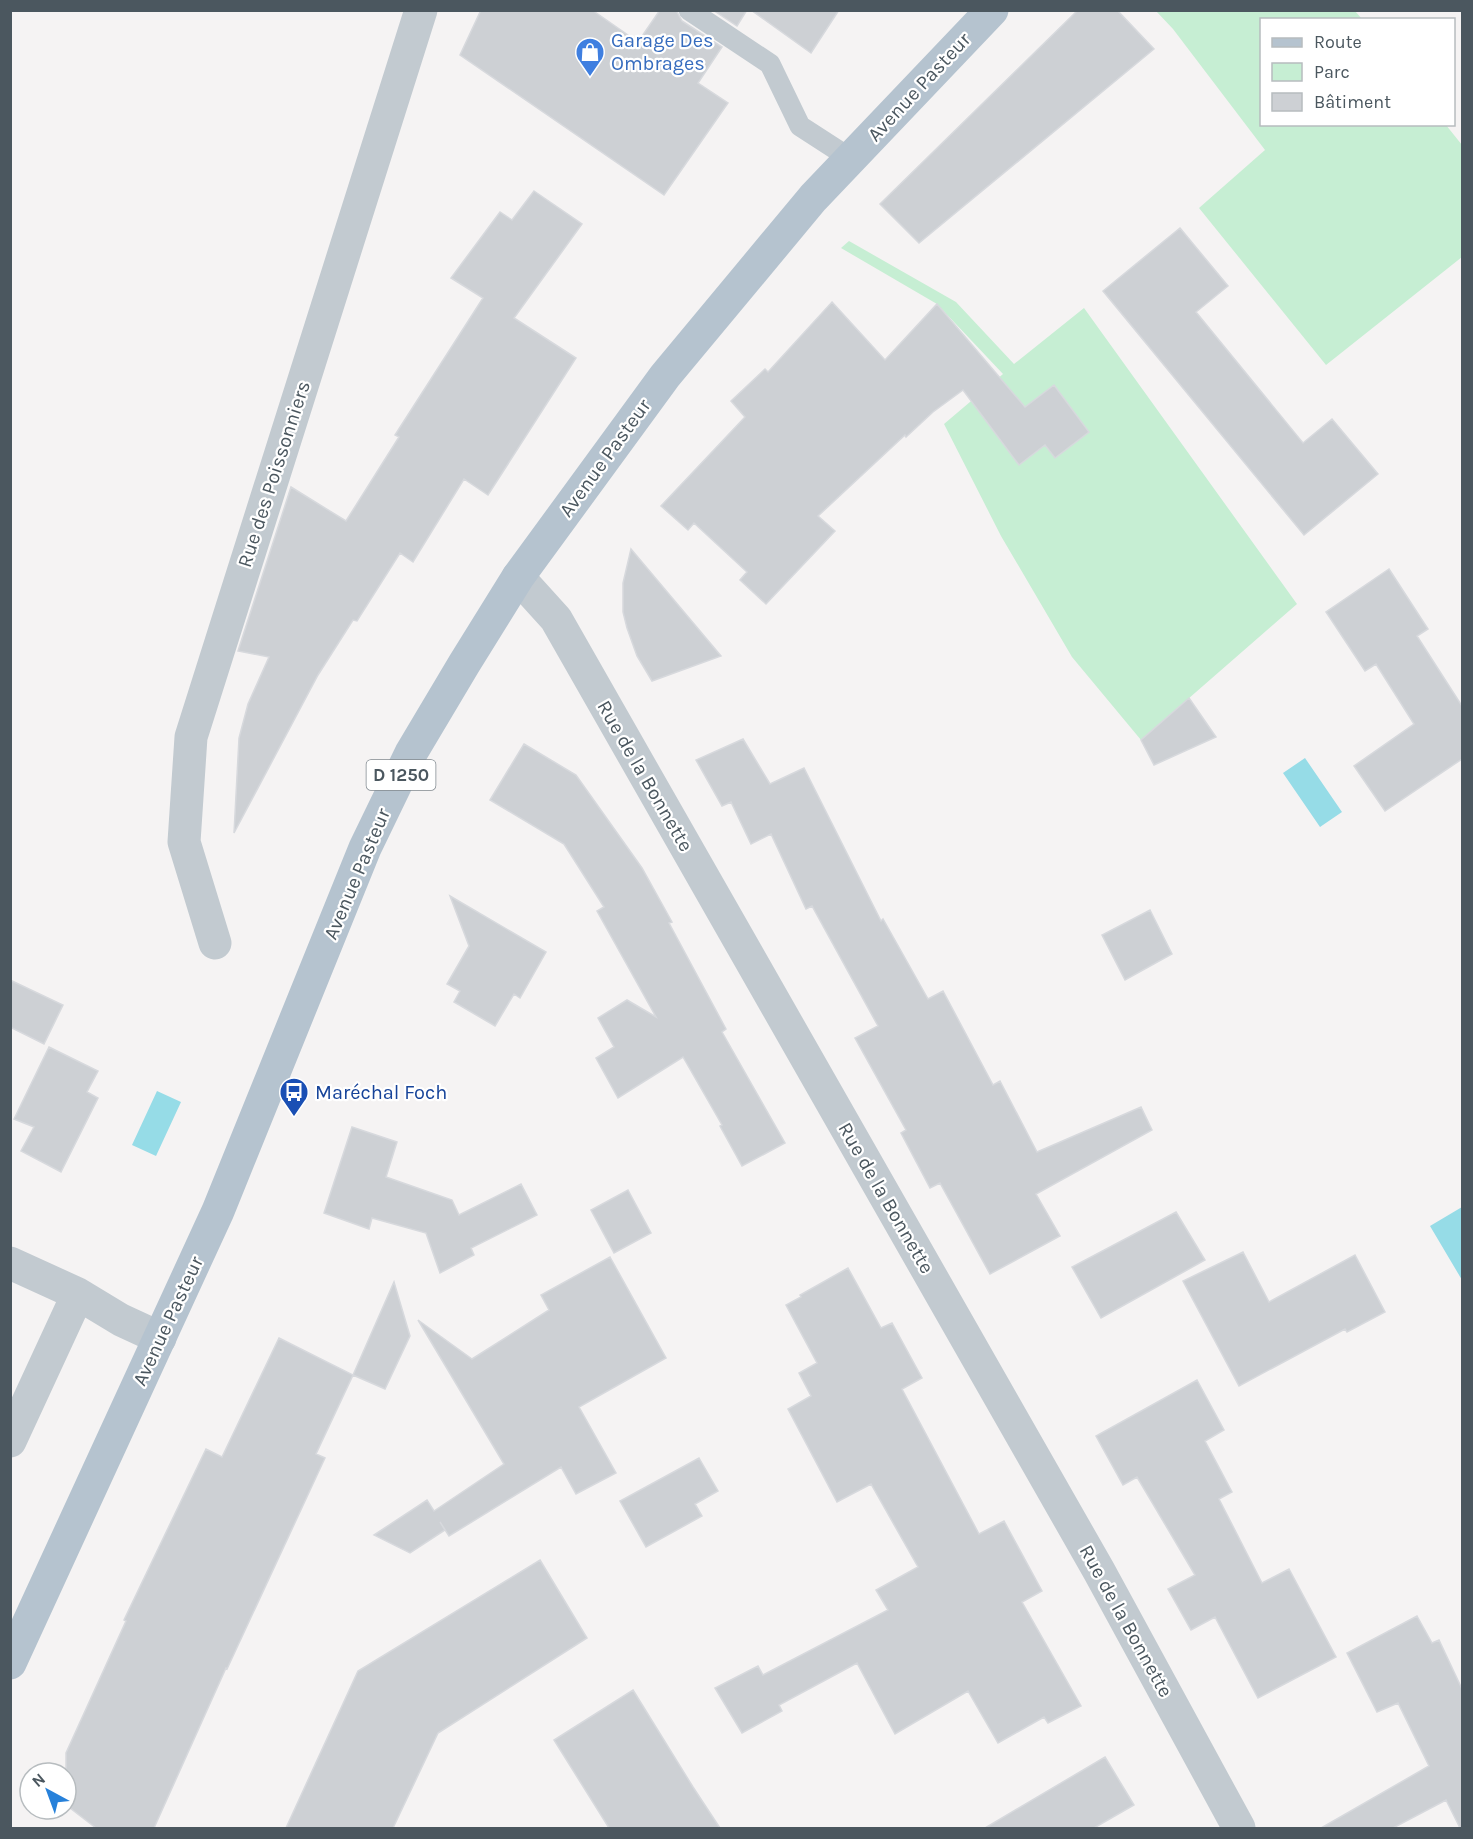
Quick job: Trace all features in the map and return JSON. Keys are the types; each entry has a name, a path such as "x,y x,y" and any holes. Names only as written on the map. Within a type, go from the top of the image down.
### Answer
{"main road":[{"name":"Avenue Pasteur","path":"10,1663 218,1211 365,848 411,753 518,577 665,376 813,198 992,10"}],"street":[{"name":"Rue des Poissonniers","path":"215,943 184,843 191,737 421,10"},
{"name":"Rue de la Bonnette","path":"518,577 556,619 1099,1570 1239,1828"},
{"path":"10,1263 78,1294 121,1320 160,1338"},
{"path":"10,1441 78,1294"}],"lane":[{"path":"689,10 770,64 800,126 850,159"}],"green space":[{"path":"1156,11 1355,11 1361,18 1260,18 1260,126 1447,126 1462,145 1462,257 1326,365 1199,208 1265,150 1173,29"},
{"path":"849,241 956,302 1014,364 1084,308 1297,604 1141,740 1072,657 1001,536 944,424 1003,374 937,304 841,248"}],"water":[{"path":"1305,758 1342,812 1320,827 1283,773"},
{"path":"157,1091 181,1102 156,1156 132,1145"},
{"path":"1462,1207 1462,1280 1430,1226"}],"building":[{"path":"481,10 592,10 638,42 660,10 676,10 682,21 722,47 698,83 728,103 664,195 460,55"},
{"path":"713,10 747,10 737,26"},
{"path":"751,10 839,10 811,53"},
{"path":"1078,10 1117,10 1154,49 919,243 880,204"},
{"path":"534,191 582,224 514,318 576,358 488,495 464,479 413,562 400,553 357,621 353,620 318,675 234,833 239,738 248,704 269,657 238,651 291,487 346,521 399,437 395,435 483,298 451,278 500,212 512,220"},
{"path":"1180,228 1228,286 1196,312 1303,443 1332,419 1378,474 1304,535 1103,291"},
{"path":"832,302 885,360 937,304 1025,407 1054,385 1089,432 1055,458 1045,445 1019,465 963,390 933,412 906,437 905,435 818,516 835,531 766,604 740,580 747,572 694,523 688,530 661,506 745,417 731,401 765,369 768,372"},
{"path":"631,549 721,656 652,681 637,656 623,612 623,583"},
{"path":"1389,569 1428,629 1417,636 1462,706 1462,759 1385,811 1354,766 1414,724 1376,664 1365,671 1326,612"},
{"path":"1189,698 1216,737 1154,765 1141,740"},
{"path":"743,739 770,784 804,768 881,921 883,919 928,999 943,991 993,1085 1000,1081 1037,1152 1141,1107 1152,1130 1036,1194 1060,1236 990,1274 940,1183 930,1188 901,1133 906,1130 855,1038 878,1026 812,906 806,909 771,834 751,844 731,802 722,806 696,760"},
{"path":"524,744 576,775 642,868 726,1029 722,1032 785,1143 742,1166 720,1126 722,1125 683,1057 618,1098 596,1058 614,1047 598,1018 627,1000 656,1017 597,911 604,907 564,844 490,800"},
{"path":"450,896 546,952 520,998 514,994 495,1026 454,1002 460,991 447,984 469,946"},
{"path":"1150,910 1172,954 1125,980 1102,935"},
{"path":"10,980 63,1005 44,1044 10,1027"},
{"path":"49,1047 98,1071 87,1092 98,1098 61,1172 21,1151 34,1127 14,1119"},
{"path":"352,1127 397,1142 386,1177 452,1200 459,1215 521,1184 537,1215 471,1248 474,1255 440,1273 426,1233 372,1218 369,1229 324,1213"},
{"path":"628,1190 651,1233 614,1253 591,1210"},
{"path":"1176,1212 1205,1260 1101,1318 1072,1267"},
{"path":"1243,1252 1269,1302 1355,1255 1385,1312 1347,1332 1345,1329 1239,1386 1183,1281"},
{"path":"610,1257 666,1358 579,1407 616,1473 576,1494 561,1467 449,1536 440,1522 445,1530 410,1553 374,1535 427,1500 434,1511 504,1464 418,1320 472,1359 549,1310 541,1295"},
{"path":"848,1268 881,1328 892,1323 922,1378 902,1389 979,1534 1004,1521 1042,1591 1022,1602 1081,1706 1048,1723 1044,1717 998,1743 968,1691 895,1734 857,1663 779,1705 782,1711 742,1733 715,1688 758,1666 763,1675 888,1610 876,1590 918,1567 871,1484 837,1502 788,1409 811,1396 799,1373 817,1363 786,1305"},
{"path":"394,1282 410,1336 385,1389 353,1375"},
{"path":"279,1338 353,1375 316,1454 325,1458 154,1828 96,1828 78,1814 78,1761 66,1761 66,1753 126,1621 124,1620 206,1449 222,1457"},
{"path":"1197,1380 1224,1430 1205,1441 1232,1492 1219,1499 1262,1583 1289,1569 1336,1657 1258,1698 1215,1617 1191,1630 1168,1589 1195,1575 1137,1477 1123,1485 1096,1436"},
{"path":"699,1458 718,1491 695,1504 702,1516 646,1547 620,1501"},
{"path":"540,1560 587,1638 438,1733 393,1828 286,1828 358,1671"},
{"path":"1417,1616 1432,1643 1439,1640 1462,1689 1462,1828 1446,1800 1393,1828 1321,1828 1429,1766 1398,1703 1377,1712 1347,1653"},
{"path":"633,1690 720,1828 609,1828 554,1740"},
{"path":"1105,1757 1134,1805 1094,1828 985,1828"}],"place":[{"name":"Garage Des Ombrages","path":"590,78"},
{"name":"Maréchal Foch","path":"294,1118"}]}
